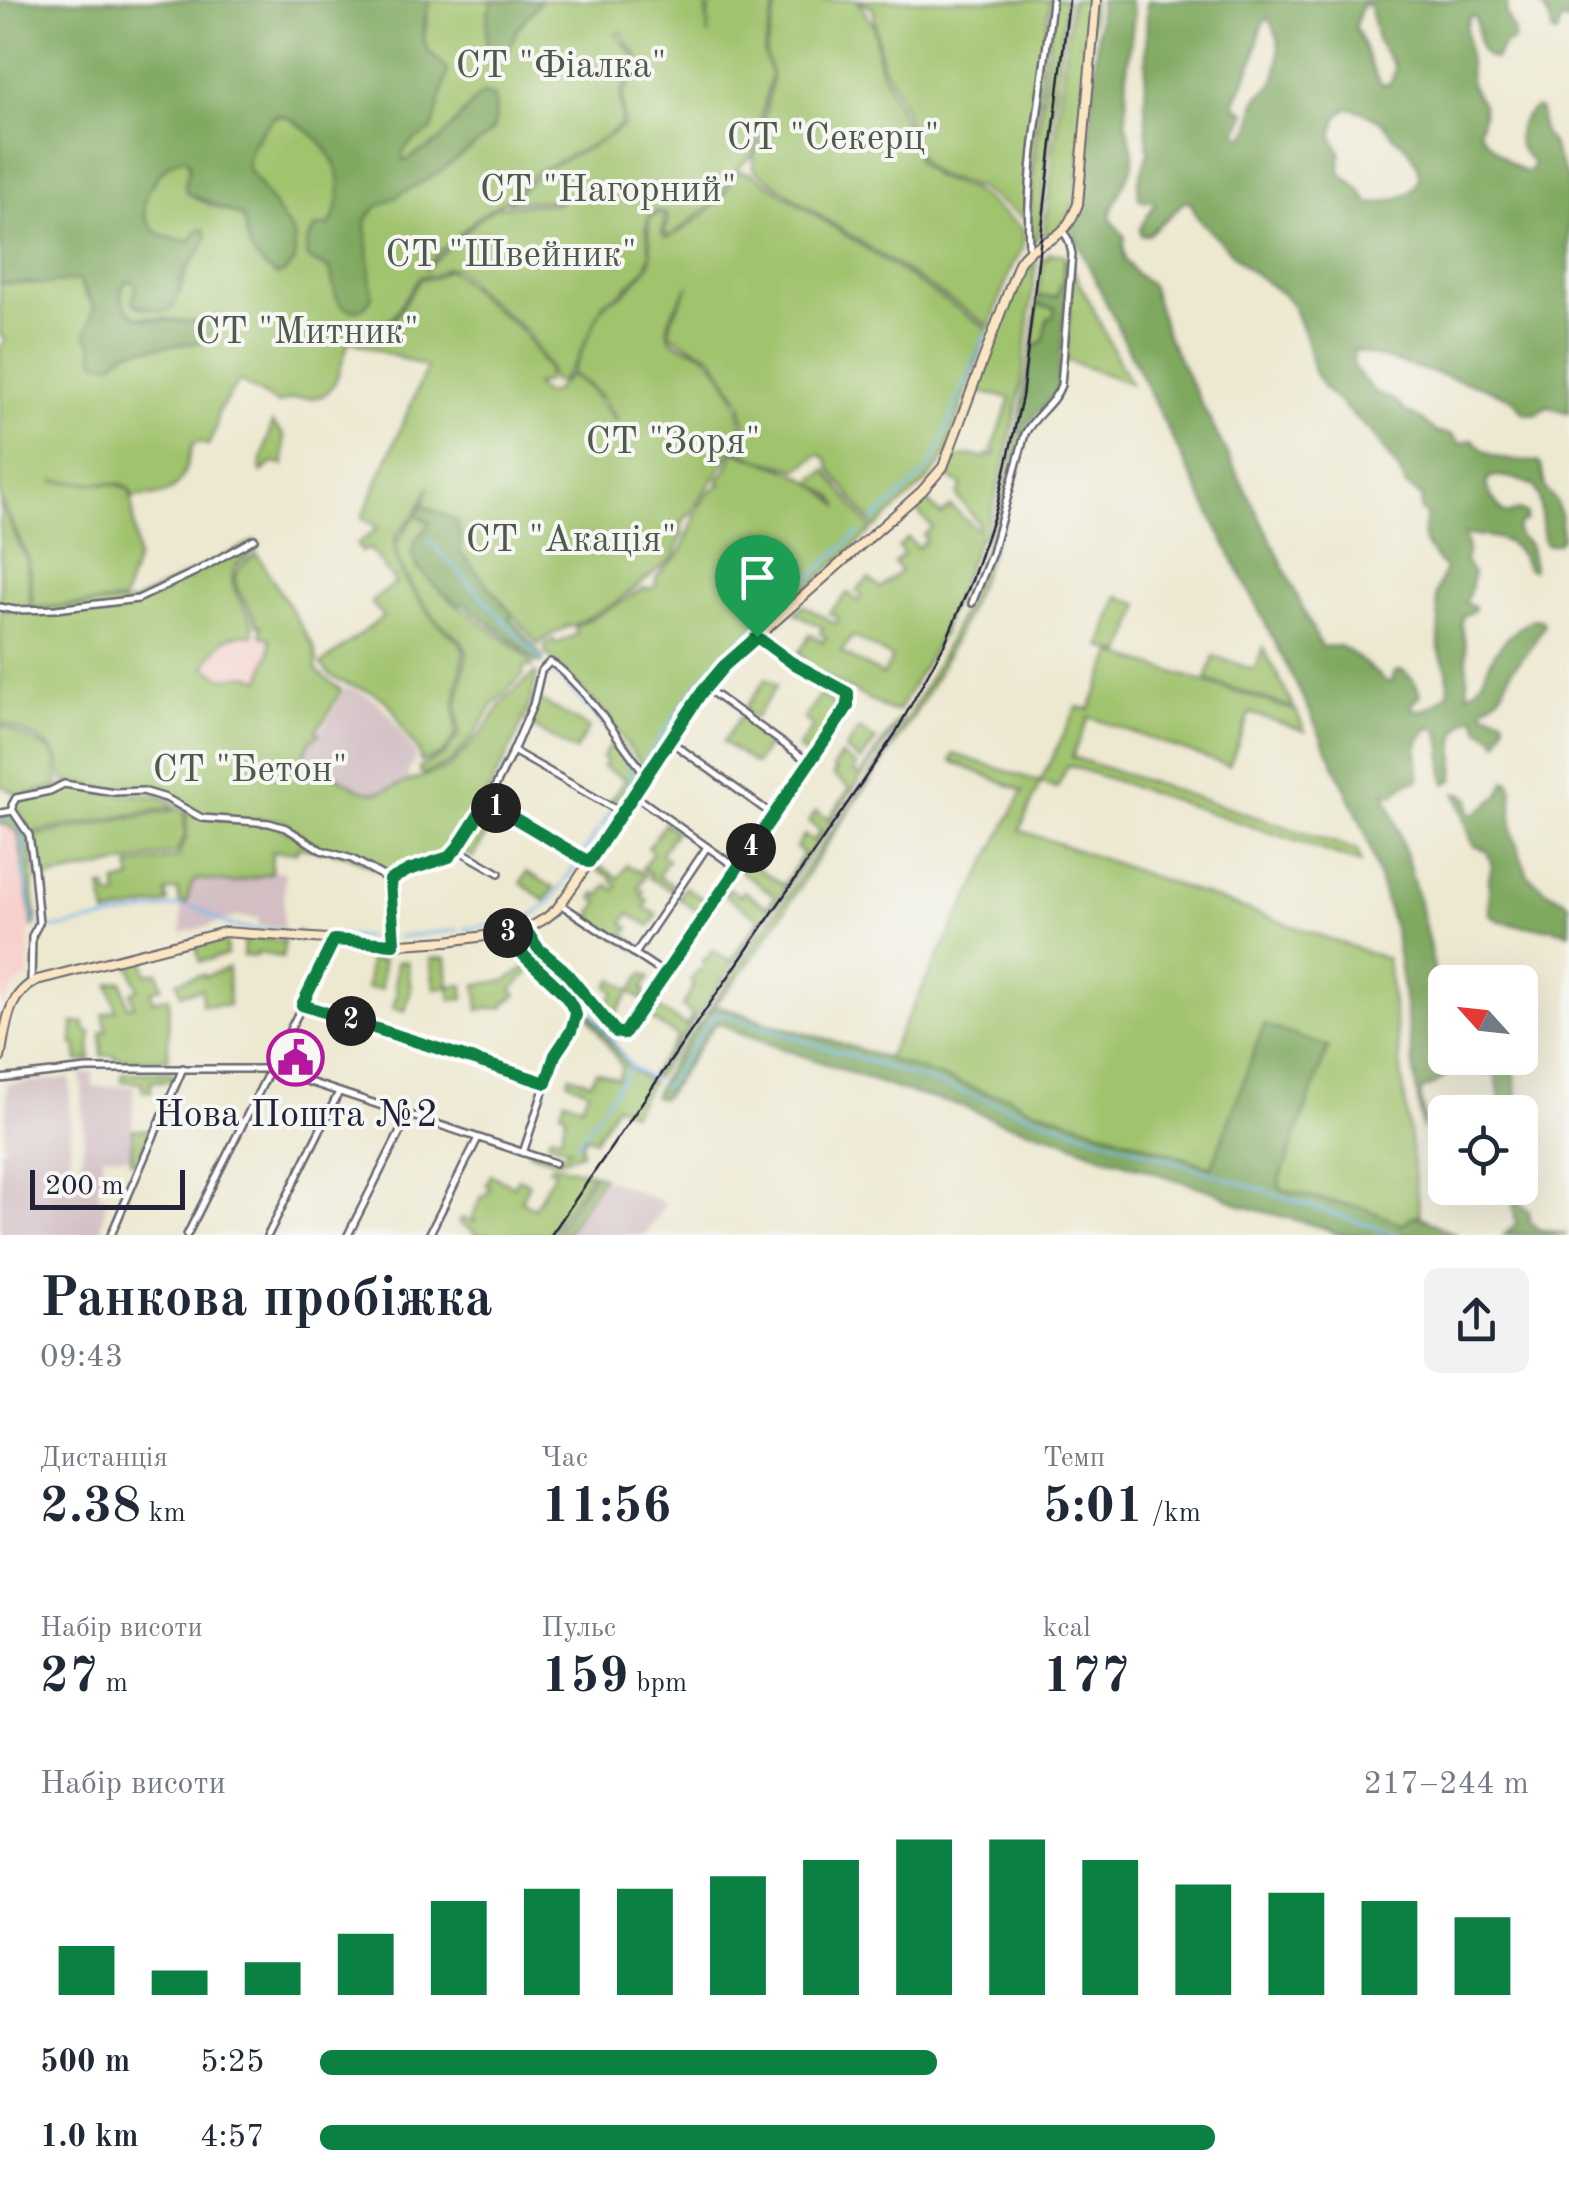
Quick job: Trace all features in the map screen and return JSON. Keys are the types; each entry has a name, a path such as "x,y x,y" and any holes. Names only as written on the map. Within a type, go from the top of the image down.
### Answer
{"main road":[{"path":"0,1058 5,1009 31,982 216,933 394,944 448,941 525,929 561,908 724,666 938,474 1016,270 1030,250 1063,230 1075,210 1080,192 1096,0"}],"street":[{"path":"1030,250 1031,181 1052,0"},
{"path":"972,604 992,552 1028,429 1061,386 1072,254 1063,230"},
{"path":"0,607 62,609 137,600 254,539"},
{"path":"525,929 616,1032 624,1034 850,702 848,693 791,662 757,637"},
{"path":"390,880 442,861 457,849 514,751 533,705 540,671 550,662 603,713 647,776"},
{"path":"706,688 810,763"},
{"path":"670,742 774,816"},
{"path":"514,751 622,813"},
{"path":"31,982 32,936 39,924 34,870 27,831 12,805 16,798 64,784 118,793 150,792 198,817 270,822 321,850 347,857 390,880"},
{"path":"634,795 737,868"},
{"path":"487,802 589,862"},
{"path":"0,813 13,811"},
{"path":"635,954 707,847"},
{"path":"457,849 499,874"},
{"path":"390,880 394,944"},
{"path":"561,908 664,974"},
{"path":"508,932 517,949 567,997 576,1015 571,1031 555,1055 523,1153"},
{"path":"187,1235 334,940"},
{"path":"302,1005 546,1083"},
{"path":"110,1235 183,1068"},
{"path":"0,1079 87,1069 270,1069 555,1164"},
{"path":"271,1234 339,1092"},
{"path":"348,1235 408,1116"},
{"path":"429,1235 478,1138"}],"shaded area":[{"path":"242,634 270,637 261,681 254,677 224,678 204,667 217,644"},
{"path":"345,688 375,700 391,716 415,754 408,771 410,782 379,792 363,792 335,776 301,764 310,741 326,724"},
{"path":"0,824 18,832 33,926 29,929 29,975 0,1005"},
{"path":"179,866 285,872 283,927 259,926 258,918 238,917 182,933"},
{"path":"290,1047 312,1058 305,1072 280,1065"},
{"path":"81,1073 93,1073 93,1087 134,1086 131,1157 103,1155 98,1196 107,1198 100,1235 0,1235 0,1149 4,1149 7,1085 70,1078 70,1166 80,1168 84,1138"},
{"path":"602,1177 666,1203 645,1235 564,1235"}],"green space":[{"path":"0,0 429,0 425,44 448,73 432,130 409,145 402,160 407,161 436,143 483,94 494,97 495,123 486,137 435,175 374,209 366,220 372,297 356,310 341,305 330,269 306,255 307,242 316,227 330,225 339,197 338,171 316,138 276,115 249,154 248,169 294,235 295,261 277,275 250,250 243,217 187,193 190,166 186,158 177,160 148,191 147,220 154,230 171,238 189,242 201,229 207,236 186,269 173,308 165,311 134,304 137,286 133,281 123,285 123,302 129,311 144,319 207,323 215,331 200,342 132,350 114,363 101,363 95,360 94,347 86,335 94,306 79,280 0,283"},
{"path":"429,0 493,0 488,13 498,65 507,55 517,29 541,0 710,0 706,3 708,36 708,13 713,0 776,0 764,52 771,74 753,154 730,176 720,198 671,236 664,233 668,218 665,213 657,211 649,216 646,226 650,254 646,268 620,294 604,302 577,360 560,382 552,381 548,366 525,330 456,269 420,276 392,318 352,335 336,380 325,394 279,404 239,381 218,412 208,446 193,444 183,476 167,493 133,498 130,489 121,484 53,481 119,485 129,490 137,558 123,601 33,608 29,560 0,497 0,346 5,340 0,335 0,283 47,284 79,279 94,306 94,348 122,354 200,342 215,331 214,327 134,316 123,302 123,285 133,281 137,286 134,303 165,311 179,294 187,269 201,250 193,237 189,242 171,238 150,225 145,211 148,191 161,172 186,157 190,166 185,184 194,198 243,217 246,236 281,216 247,161 254,142 271,119 281,116 303,125 314,135 337,170 340,191 335,214 330,225 315,228 311,234 310,260 330,269 332,274 374,209 435,174 493,130 483,94 436,143 407,161 402,160 405,149 417,137 435,57 424,39","holes":["617,33 623,33 639,58 632,79 623,94 623,126 600,142 543,170 508,202 560,203 496,207 425,270 478,217 508,199 535,173 601,140 622,124 621,95 636,60"]},
{"path":"493,0 541,0 517,29 507,55 498,65 485,60 488,13"},
{"name":"СТ \"Секерц\"","path":"778,0 857,0 874,25 879,66 918,162 935,177 981,196 1023,229 1023,248 1012,266 990,326 753,168 772,81 766,51"},
{"name":"СТ \"Секерц\"","path":"860,0 1050,0 1042,66 1037,65 1042,69 1025,219 978,188 937,175 924,166 902,103 882,65 873,8"},
{"path":"1054,0 1066,0 1039,235 1034,242 1030,217"},
{"path":"1071,0 1093,0 1077,195 1066,221 1044,238"},
{"path":"1100,0 1130,0 1134,15 1126,123 1133,165 1110,218 1125,237 1125,260 1151,285 1168,338 1321,647 1344,648 1389,683 1397,670 1404,671 1421,694 1412,709 1431,706 1449,689 1439,651 1436,594 1445,569 1424,540 1427,517 1421,510 1422,497 1406,486 1371,432 1325,389 1314,372 1306,338 1292,305 1245,267 1197,217 1191,203 1183,202 1148,235 1141,235 1140,228 1155,203 1139,199 1138,183 1148,153 1147,0 1508,0 1506,14 1514,38 1504,44 1495,59 1486,57 1480,47 1476,19 1469,18 1466,27 1471,86 1483,105 1479,130 1500,154 1527,173 1533,163 1519,144 1518,132 1526,115 1536,108 1541,110 1543,133 1552,143 1569,181 1569,413 1547,406 1537,414 1524,413 1513,399 1483,387 1354,350 1353,367 1374,392 1394,400 1436,432 1452,435 1461,444 1473,439 1486,452 1502,459 1538,462 1545,488 1556,501 1561,517 1562,538 1548,545 1544,542 1534,486 1504,477 1490,478 1488,491 1502,512 1526,513 1526,520 1517,530 1529,544 1534,567 1527,568 1516,550 1502,540 1464,534 1468,549 1465,562 1473,574 1465,603 1475,607 1463,616 1461,623 1468,694 1478,686 1495,653 1512,634 1533,619 1542,620 1544,625 1529,651 1513,668 1500,695 1483,708 1484,712 1505,720 1498,742 1480,729 1474,716 1465,721 1456,735 1453,780 1446,784 1439,734 1436,728 1429,728 1418,747 1419,779 1403,785 1394,795 1385,792 1408,862 1433,965 1428,965 1428,1075 1445,1075 1421,1091 1422,1129 1395,932 1365,831 1072,231 1085,192","holes":["1370,6 1377,40 1395,67 1388,84 1381,84 1376,77 1355,28 1361,7","1269,18 1278,39 1277,70 1271,86 1257,99 1251,126 1242,137 1237,133 1246,114 1235,102 1254,59 1261,27","1347,108 1380,121 1408,150 1419,176 1412,191 1370,204 1340,173 1340,151 1333,132 1337,118"]},
{"path":"1538,0 1569,0 1569,22 1561,20 1557,34 1552,32"},
{"path":"740,171 753,174 988,329 943,461 925,483 875,528 830,469 827,459 819,454 799,469 735,449 745,424 741,402 713,357 669,332 689,285 671,316 668,329 669,334 676,343 702,353 715,366 734,397 740,426 725,461 682,524 675,556 617,602 574,625 566,625 538,645 459,551 461,538 456,521 423,505 430,486 415,514 396,536 395,552 404,579 434,620 464,650 455,702 456,733 441,755 421,762 390,705 372,692 337,680 321,664 383,617 371,602 396,583 369,548 362,552 357,545 378,528 362,518 427,367 350,341 359,333 395,318 420,279 452,271 521,330 548,370 546,382 535,385 542,393 552,393 570,375 589,388 617,423 599,395 571,373 594,324 603,306 623,294 649,265 650,217 661,213 665,216 662,233 666,238 671,236 716,204"},
{"path":"1037,251 1022,382 984,538 980,536 943,633 898,711 887,709 801,663 804,657 799,653 810,634 823,642 826,637 820,633 823,628 795,613 803,605 836,624 839,618 829,613 848,593 858,601 862,596 856,590 869,579 880,588 901,571 894,563 904,554 898,547 908,538 918,548 927,540 923,536 932,527 913,507 924,498 941,515 951,506 977,530 979,524 957,496 962,485 947,477 956,458 995,456 996,451 992,450 1011,398 977,392 1030,255","holes":["853,636 892,658 883,675 841,652"]},
{"path":"1049,253 1065,255 1062,283 1055,298 1038,296 1043,258 1048,258"},
{"path":"1065,260 1070,260 1057,391 1024,433 1018,430 1032,347 1044,339 1046,323 1055,308 1037,305 1038,296 1057,297"},
{"path":"1073,269 1130,383 1065,360"},
{"path":"1037,305 1055,307 1053,318 1045,325 1044,339 1032,347"},
{"path":"272,423 284,435 284,465 273,463 261,472 260,468"},
{"path":"1018,430 1024,433 991,550 969,608 932,684 770,933 706,1013 875,768 933,673 979,568"},
{"path":"734,451 801,476 840,507 834,497 811,482 826,470 872,530 723,663 650,765 643,767 604,712 546,654 545,646 553,639 556,644 577,634 575,627 643,588 655,586 657,576 681,552 700,504 721,484 718,481"},
{"path":"0,502 27,561 31,609 0,606"},
{"path":"423,505 456,521 460,552 513,615 510,618 543,658 542,664 464,604 456,604 421,572 412,549 430,523 416,515"},
{"path":"416,515 431,522 416,567 532,664 524,667 523,675 493,705 474,736 450,763 424,774 419,768 444,755 459,734 457,705 467,652 462,641 437,621 401,567 397,541"},
{"name":"СТ \"Бетон\"","path":"254,541 259,547 237,565 232,576 253,626 253,635 235,636 223,642 205,667 224,678 248,675 261,680 270,638 261,636 261,625 257,625 235,579 244,563 257,554 314,647 316,670 341,690 316,730 319,734 310,741 301,764 373,792 450,767 481,734 505,699 537,675 523,721 483,798 485,801 441,857 389,875 320,848 280,820 197,814 151,790 118,790 65,782 54,752 41,741 0,721 0,608 10,611 132,602"},
{"path":"1118,596 1140,605 1123,654 1101,647"},
{"path":"1263,647 1294,708 1206,680 1214,656 1255,670"},
{"path":"1113,653 1296,711 1305,731 1250,713 1229,766 1089,717 1072,757 1357,850 1361,863 1068,765 1057,788 1040,783 1020,830 1387,959 1420,1216 1415,1215 1403,1225 1364,1208 1280,1187 1328,1048 1264,1025 1212,1167 1028,1108 1008,1096 989,1094 886,1059 1023,791 951,761 954,754 1040,782 1077,707 1090,709"},
{"path":"766,679 777,686 755,718 744,710"},
{"path":"820,695 841,708 808,756 798,748 813,726 804,719"},
{"path":"536,698 589,728 575,751 527,724"},
{"path":"740,717 771,741 755,764 723,742"},
{"path":"901,720 655,1078 651,1075 678,1037 643,1014 650,1003 686,1026 693,1015 682,1007 694,985 690,981 704,967 703,959 713,950 730,961 760,919 724,895 729,888 740,896 744,891 767,907 775,896 740,871 747,861 783,885 804,854 796,847 804,835 813,841 820,831 809,822 816,811 828,819 850,788 833,775 841,755 857,766 854,772 861,776"},
{"path":"0,724 49,750 56,760 56,786 20,796 0,785"},
{"path":"859,729 876,740 861,761 845,750"},
{"path":"612,742 618,742 640,773 620,807 610,802 625,779 603,767 606,761 602,758"},
{"path":"1505,781 1512,788 1512,832 1528,875 1569,903 1569,933 1514,925 1489,913 1492,866 1487,851 1473,845 1456,793 1469,798 1470,812 1475,814 1499,796"},
{"path":"66,786 154,796 175,807 30,833 14,804"},
{"path":"184,811 185,836 176,853 38,880 32,836"},
{"path":"186,812 273,825 322,852 298,846 297,852 272,852 271,873 233,883 197,879 186,905 180,904 178,890 166,892 168,903 106,915 101,887 106,887 110,897 118,896 116,883 132,879 129,866 179,857 187,836"},
{"path":"0,816 21,825 29,844 36,920 33,926 18,832 0,824"},
{"path":"665,823 676,831 660,855 668,860 658,876 676,887 673,891 649,878 651,874 642,869 653,852 648,848"},
{"path":"474,826 487,834 473,857 459,849"},
{"path":"596,863 619,878 627,865 645,875 638,888 648,900 645,907 657,915 650,926 629,914 623,923 630,928 625,935 638,944 635,949 590,920 599,902 593,898 596,893 600,896 607,885 615,890 618,885 593,867"},
{"path":"527,872 554,888 545,901 521,883"},
{"path":"685,887 709,903 701,914 678,898"},
{"path":"244,937 284,941 283,957 257,953 243,956"},
{"path":"226,938 227,955 200,962 195,943"},
{"path":"143,957 147,974 158,972 162,987 151,991 153,1001 169,997 168,1060 134,1062 116,1059 115,1055 102,1056 101,1032 107,1031 103,1014 116,1010 109,984 122,981 128,1007 134,1006 131,992 138,990 129,962"},
{"path":"446,958 449,986 463,985 464,999 451,1000 449,987 434,988 430,959"},
{"path":"369,960 383,961 381,989 367,988"},
{"path":"407,961 411,990 405,1011 393,1008 398,990 397,962"},
{"path":"527,967 531,971 512,989 517,995 505,1007 479,1010 476,984 505,981"},
{"path":"228,968 229,1005 202,1005 202,989 181,994 177,981"},
{"path":"643,973 650,977 642,989 647,993 642,1000 630,992 611,1020 602,1011 615,992 608,986 613,979 631,991"},
{"path":"720,1006 989,1094 1008,1096 1028,1108 1209,1167 1264,1025 1328,1047 1280,1180 1282,1189 1364,1208 1403,1225 1413,1216 1419,1217 1457,1235 1340,1235 1243,1206 1215,1192 962,1106 903,1091 738,1033 720,1023 714,1025 665,1096 654,1097 689,1037"},
{"path":"591,1014 628,1067 651,1083 632,1113 616,1105 595,1140 585,1136 582,1153 557,1161 528,1152 529,1149 559,1156 570,1149 548,1141 551,1134 561,1137 565,1099 582,1105 588,1091 568,1081 570,1075 591,1083 596,1071 618,1079 622,1067 589,1017"},
{"path":"73,1023 84,1023 86,1032 91,1032 90,1060 78,1061"},
{"path":"170,1072 171,1081 151,1081 151,1091 142,1091 142,1083 122,1081 122,1073"},
{"path":"1496,1075 1514,1075 1517,1095 1499,1095"},
{"path":"133,1129 151,1130 137,1162 131,1161"},
{"path":"554,1165 592,1173 549,1235 474,1235 459,1223 461,1218 474,1222 472,1217 490,1187 486,1184 491,1175 514,1186 518,1178 529,1183 521,1201 534,1208 555,1171 548,1168"},
{"path":"595,1174 602,1177 564,1235 554,1235"},
{"path":"1513,1205 1521,1205 1538,1229 1567,1235 1504,1235 1516,1225"}],"waterway":[{"path":"872,521 933,462 986,332"},
{"path":"642,764 711,666 858,533"},
{"path":"428,539 543,662"},
{"path":"549,668 598,719"},
{"path":"600,722 610,734"},
{"path":"615,743 630,775 615,806"},
{"path":"601,827 612,810"},
{"path":"0,819 13,821 23,833 25,873 36,924"},
{"path":"583,854 598,830"},
{"path":"565,880 579,860"},
{"path":"513,922 542,909 563,884"},
{"path":"41,928 183,905"},
{"path":"190,906 233,926 284,930"},
{"path":"497,925 504,924"},
{"path":"465,929 491,925"},
{"path":"398,937 458,930"},
{"path":"295,931 302,931"},
{"path":"330,934 367,937"},
{"path":"519,935 525,948 573,987"},
{"path":"372,937 389,937"},
{"path":"585,1003 630,1065 653,1081"},
{"path":"661,1086 667,1085 710,1020 724,1014 1398,1235"},
{"path":"577,1144 631,1067"}],"railway":[{"path":"551,1235 895,734 945,643 972,580 996,510 1022,397 1069,0"}],"place":[{"name":"Нова Пошта №2","path":"296,1058"}],"route":[{"path":"757,637 791,662 848,693 846,712 624,1034 616,1032 525,929 508,932 514,944 567,997 576,1015 571,1031 555,1055 546,1083 302,1005 334,940 394,944 390,880 449,857 487,802 589,862 702,692 757,637"}],"park label":[{"name":"СТ \"Фіалка\"","path":"561,67"},
{"name":"СТ \"Нагорний\"","path":"608,191"},
{"name":"СТ \"Швейник\"","path":"511,256"},
{"name":"СТ \"Митник\"","path":"307,333"},
{"name":"СТ \"Зоря\"","path":"673,443"},
{"name":"СТ \"Акація\"","path":"571,541"}]}
